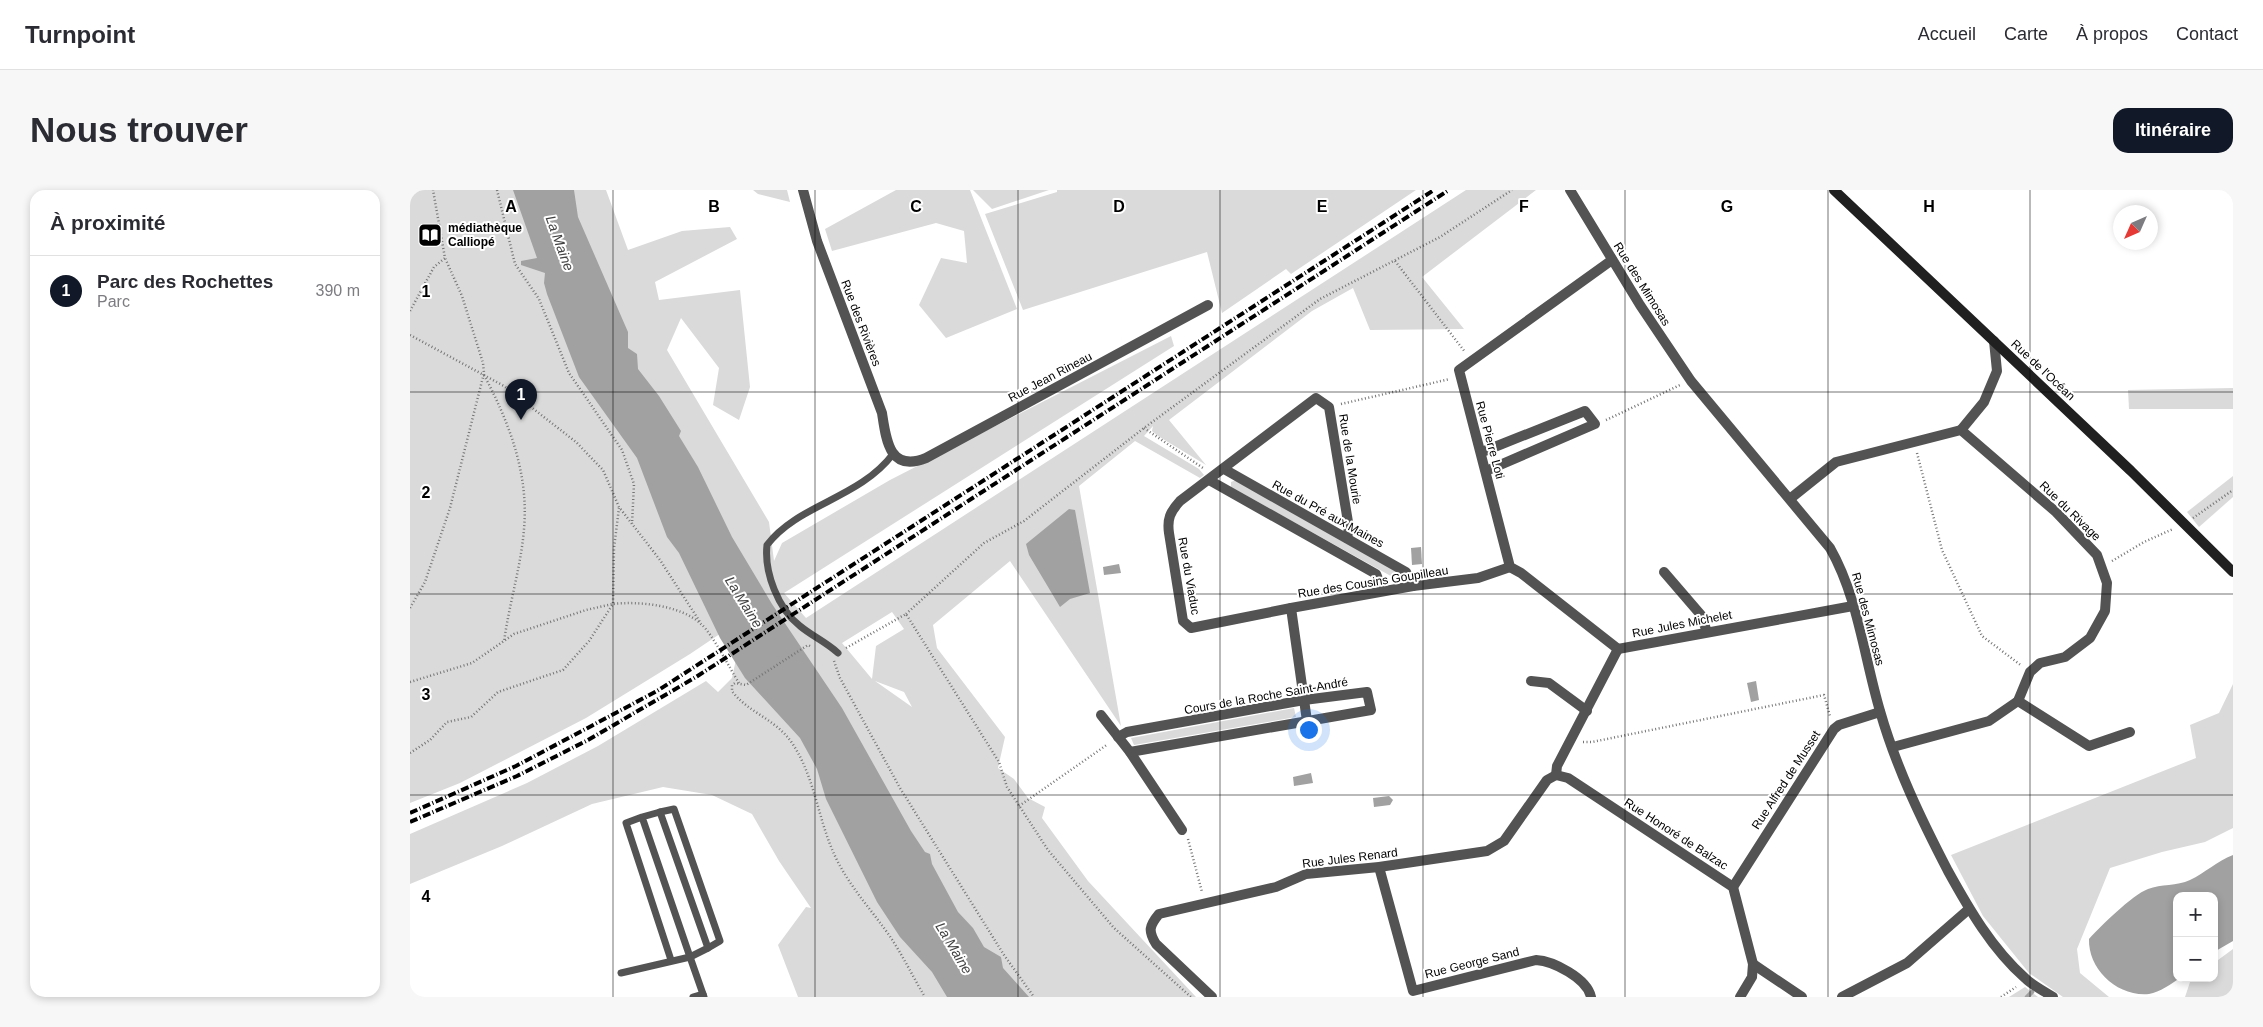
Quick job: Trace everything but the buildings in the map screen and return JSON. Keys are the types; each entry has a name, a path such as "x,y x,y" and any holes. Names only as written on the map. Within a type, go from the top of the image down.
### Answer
{"main road":[{"name":"Rue de l'Océan","path":"1834,190 2233,571"}],"street":[{"name":"Rue des Rivières","path":"803,190 816,242 882,413 886,442 898,457"},
{"name":"Rue des Mimosas","path":"1570,190 1612,260 1691,380 1791,498 1830,548 1846,579 1880,712 1922,822 1969,909 2000,953 2025,979 2053,997"},
{"path":"1461,376 1459,370 1612,260"},
{"name":"Rue Jean Rineau","path":"898,457 916,463 1208,305"},
{"path":"1791,498 1836,462 1961,430 1984,402 1997,371 1994,341"},
{"name":"Rue Pierre Loti","path":"1461,376 1510,567"},
{"name":"Rue de la Mourie","path":"1212,478 1316,398 1329,407 1349,528 1347,538"},
{"path":"1482,452 1585,411 1595,424 1486,471"},
{"name":"Rue du Rivage","path":"1961,430 2056,512 2097,555 2107,583 2105,611 2090,638 2065,657 2040,664 2030,672"},
{"name":"Rue du Pré aux Maines","path":"1224,469 1406,572 1413,586"},
{"path":"1212,478 1376,574 1383,591"},
{"name":"Rue du Viaduc","path":"1212,478 1180,501 1172,510 1167,521 1184,621 1191,628 1291,608"},
{"path":"1510,567 1521,573 1618,649"},
{"name":"Rue des Cousins Goupilleau","path":"1307,721 1291,608 1413,586 1478,578 1510,567"},
{"path":"1664,572 1701,614 1707,632"},
{"name":"Rue Jules Michelet","path":"1572,741 1618,649 1853,606"},
{"path":"1893,748 1990,721 2018,701 2030,672"},
{"path":"1532,681 1549,683 1588,711"},
{"name":"Cours de la Roche Saint-André","path":"1118,737 1127,732 1304,700 1367,692 1371,710 1130,752"},
{"path":"2018,701 2089,746 2130,732"},
{"name":"Rue Alfred de Musset","path":"1733,887 1834,729 1839,725 1880,712"},
{"path":"1101,715 1130,752 1182,830"},
{"name":"Rue Jules Renard","path":"1212,997 1156,944 1149,933 1150,924 1159,914 1276,887 1306,874 1379,867 1487,851 1504,841 1547,780 1556,775 1557,766 1572,741"},
{"name":"Rue Honoré de Balzac","path":"1556,775 1568,778 1733,887 1753,964"},
{"name":"Rue George Sand","path":"1379,867 1412,991 1536,960 1550,961 1558,966 1583,983 1592,997"},
{"path":"1842,997 1907,963 1969,909"},
{"path":"1740,997 1752,977 1753,964 1802,997"}],"lane":[{"path":"838,653 798,625 783,607 768,567 767,545 776,533 789,524 866,482 885,465 898,457"},
{"path":"621,973 690,957 720,940 674,809 642,817 626,824 671,960"},
{"path":"660,812 708,948"},
{"path":"642,817 703,995 693,997"}],"path":[{"path":"433,190 445,258 462,296 484,373 499,402 517,454 524,493 524,528 504,642"},
{"path":"497,190 515,264 540,299 569,374 622,450 634,484 632,526"},
{"path":"1034,997 1004,954 900,788 840,678 832,655 906,614 984,543 1024,521 1144,428 1320,299 1440,237 1512,190"},
{"path":"410,311 434,267 445,258"},
{"path":"1394,261 1472,361"},
{"path":"410,335 484,373 534,408 576,442 603,470 619,507 660,560 739,683"},
{"path":"410,608 425,582 450,508 484,373"},
{"path":"1329,407 1417,388 1461,376"},
{"path":"1595,424 1691,380"},
{"path":"1144,428 1212,478"},
{"path":"1914,442 1942,550 1982,636 2030,672"},
{"path":"2102,567 2144,542 2184,524 2233,490"},
{"path":"410,753 430,740 447,722 471,717 498,692 563,670 588,641 612,604 614,548 619,507"},
{"path":"410,682 472,663 514,634 586,610 612,604 634,602 655,605 687,616 702,624"},
{"path":"906,614 999,762 1006,787 1048,850 1114,928 1191,997"},
{"path":"815,650 808,645 749,684 735,683 731,688 736,696 773,722 793,744 814,790 823,824 847,879 890,937 925,997"},
{"path":"1572,741 1592,742 1824,695 1834,729"},
{"path":"1019,806 1118,737"},
{"path":"1182,830 1187,834 1205,903"},
{"path":"2001,997 2025,979"}],"shaded area":[{"path":"410,190 606,190 628,250 682,231 730,227 737,239 655,282 659,300 740,290 750,387 739,420 713,405 719,368 681,318 667,350 769,522 774,561 782,543 890,480 1171,336 1174,346 784,593 806,618 1466,190 1536,190 1422,277 1464,329 1370,330 1353,288 1312,311 1169,420 1206,465 1158,436 1152,431 1153,426 1144,436 1199,469 1204,475 1200,478 1135,441 1079,486 1121,726 1010,561 933,625 937,648 1005,737 998,768 1014,779 1028,798 1045,807 1042,818 1088,881 1196,997 798,997 778,945 806,907 811,908 779,861 752,814 712,795 663,787 592,804 502,846 410,884 410,834 527,783 598,746 706,681 718,692 732,678 745,617 690,654 586,718 460,783 410,803","holes":["892,612 904,629 876,646 872,679 842,643","875,681 904,692 912,707"]},
{"path":"753,190 787,190 790,202 758,194"},
{"path":"896,190 970,190 1017,309 946,338 919,305 941,258 967,263 964,231 936,223 832,251 825,229"},
{"path":"973,190 1049,190 992,209"},
{"path":"1057,190 1416,190 1291,274 1286,269 1222,313 1207,252 1023,310 985,214 1057,192"},
{"path":"2233,388 2233,409 2129,409 2128,390"},
{"path":"2233,476 2233,497 2199,527 2187,512"},
{"path":"1236,480 1401,574 1398,580 1231,487 1231,482"},
{"path":"2233,684 2233,828 2205,842 2162,852 2110,868 2077,949 2080,973 2109,997 2063,997 2029,973 1983,916 1951,855 2196,758 2190,725 2219,713"},
{"path":"1294,708 1296,717 1134,745 1131,738"},
{"path":"2233,949 2233,997 2185,997 2190,982 2218,982 2218,960"},
{"path":"2025,987 2038,997 2009,997"}],"water":[{"name":"La Maine","path":"513,190 574,190 578,217 628,332 628,348 637,354 638,369 659,396 681,431 679,436 698,467 732,537 772,604 842,708 911,831 925,852 930,854 932,864 958,912 973,928 984,947 1001,957 1003,968 1029,997 947,997 932,972 900,937 877,902 826,799 817,769 800,738 745,678 720,638 679,553 667,537 637,458 579,377 547,294 544,283 545,273 521,265 521,261 537,258"},
{"path":"1069,509 1075,510 1090,593 1070,599 1060,607 1029,555 1026,544"},
{"path":"1421,547 1422,564 1412,565 1411,548"},
{"path":"1119,564 1121,573 1104,575 1103,567"},
{"path":"1756,681 1759,700 1751,702 1747,683"},
{"path":"1311,773 1313,783 1294,786 1293,777"},
{"path":"1389,796 1393,800 1390,805 1374,807 1373,798"},
{"path":"2233,855 2233,941 2218,950 2218,892 2173,892 2174,982 2153,993 2137,994 2116,986 2107,979 2093,961 2089,939 2125,904 2141,892 2153,887 2190,880"}],"waterway":[{"path":"2027,997 2032,992"}],"railway":[{"path":"410,813 516,766 657,691 1434,190"},
{"path":"410,822 517,776 588,740 696,677 1449,190"}],"place":[{"name":"médiathèque Calliopé","path":"430,235"},
{"name":"Parc des Rochettes","path":"521,420"}]}
